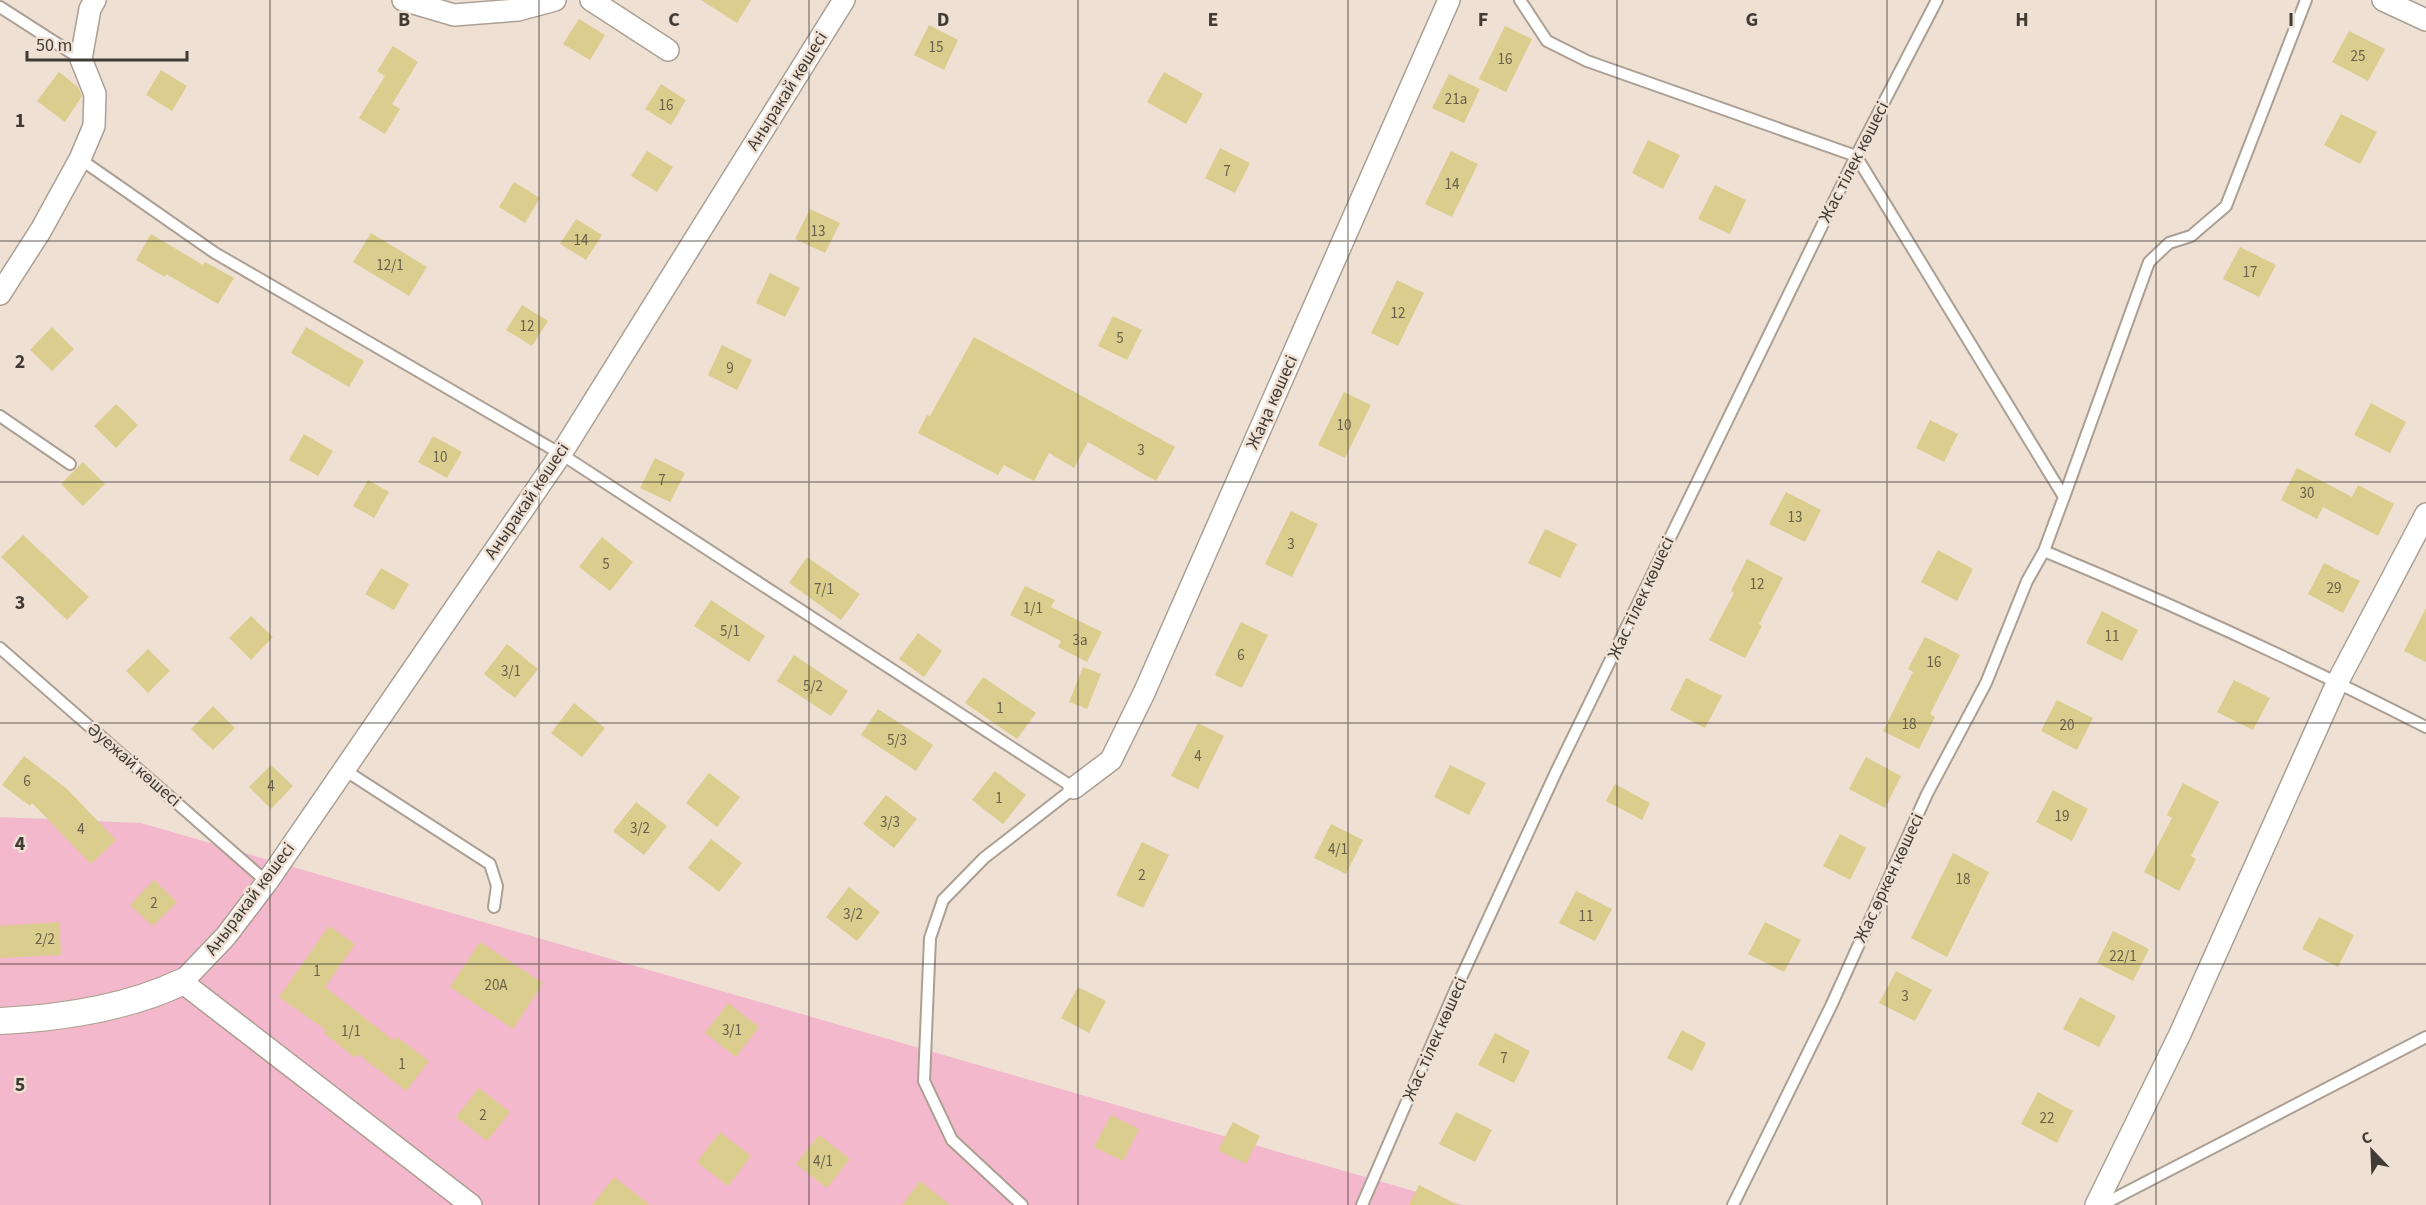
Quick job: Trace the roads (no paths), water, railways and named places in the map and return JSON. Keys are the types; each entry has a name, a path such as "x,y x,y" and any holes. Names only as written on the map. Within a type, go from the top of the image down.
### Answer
{"street":[{"path":"0,294 41,230 80,159 94,126 95,94 81,59 90,9 95,0"},
{"path":"403,0 454,15 518,10 555,0"},
{"path":"591,0 668,50"},
{"name":"Аныракай көшесі","path":"183,982 226,936 267,882 561,454 844,0"},
{"name":"Жаңа көшесі","path":"1074,788 1111,760 1144,693 1449,0"},
{"path":"2383,0 2426,20"},
{"path":"2096,1205 2180,1034 2338,681 2424,523"},
{"path":"0,1021 29,1020 98,1009 160,993 183,982 471,1205"}],"lane":[{"path":"1520,0 1547,41 1587,61 1856,156 2064,497"},
{"name":"Жас тілек көшесі","path":"1362,1205 1454,993 1556,772 1856,156 1937,0"},
{"name":"Жас өркен көшесі","path":"1733,1205 1826,1016 1927,794 1986,683 2027,581 2044,551 2149,262 2169,243 2191,236 2226,206 2306,0"},
{"path":"0,7 81,59"},
{"path":"80,159 214,253 561,454 1074,788 984,858 943,900 930,938 924,1081 952,1140 1022,1205"},
{"path":"0,416 70,464"},
{"path":"2044,551 2177,606 2338,681 2426,727"},
{"name":"Әуежай көшесі","path":"0,648 267,882"},
{"path":"343,769 490,864 496,886 494,907"},
{"path":"2102,1205 2426,1037"}]}
